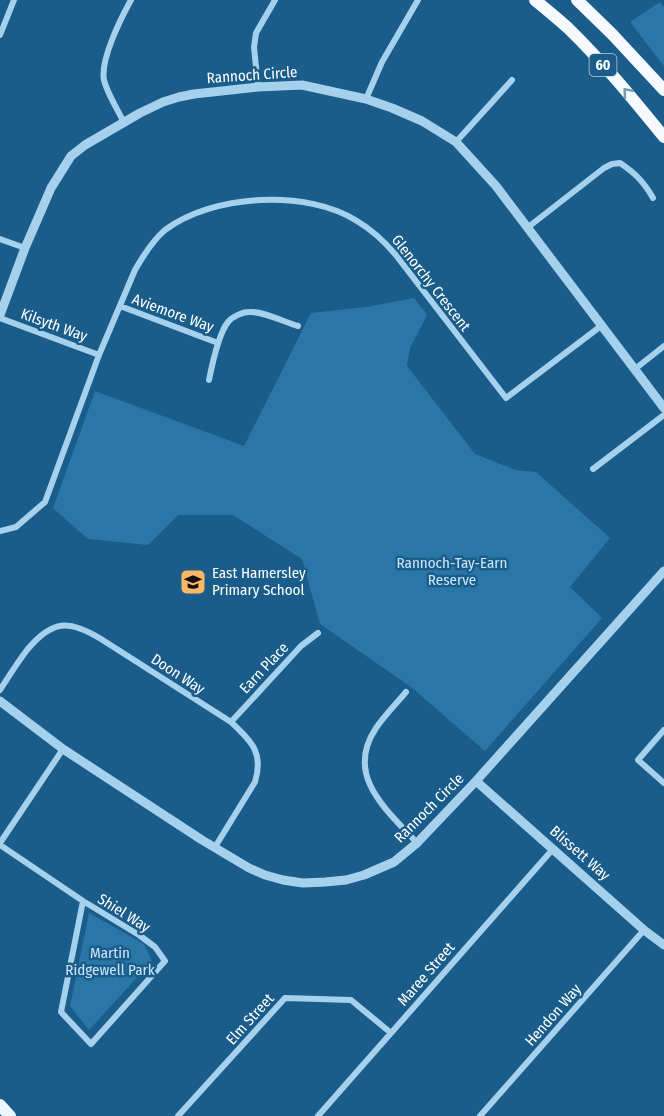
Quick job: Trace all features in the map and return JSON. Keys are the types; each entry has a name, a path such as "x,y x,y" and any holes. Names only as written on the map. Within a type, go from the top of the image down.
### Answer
{"highway":[{"name":"60","path":"536,0 588,49 664,137"},
{"name":"60","path":"577,0 664,90"}],"main road":[{"path":"0,1105 10,1116"}],"street":[{"path":"0,35 14,0"},
{"path":"124,123 105,82 103,72 110,45 131,0"},
{"path":"258,87 255,33 275,0"},
{"path":"366,99 382,62 418,0"},
{"path":"456,142 512,80"},
{"name":"Rannoch Circle","path":"0,316 25,248 51,188 71,156 85,145 163,102 194,94 302,85 366,99 422,121 456,142 496,186 664,408"},
{"path":"527,228 612,164 620,163 635,173 646,185 653,198"},
{"name":"Glenorchy Crescent","path":"0,531 16,527 45,502 99,355 135,270 149,247 166,230 189,216 213,207 271,200 300,201 327,207 356,220 379,236 395,254 506,398 601,326"},
{"path":"0,239 25,248"},
{"name":"Aviemore Way","path":"120,306 219,343"},
{"path":"209,380 219,343 228,322 237,315 248,312 260,314 298,326"},
{"name":"Kilsyth Way","path":"0,316 99,355"},
{"path":"635,369 664,346"},
{"path":"593,469 664,415"},
{"name":"Rannoch Circle","path":"0,701 63,749 214,848 249,868 283,880 303,883 346,880 378,870 394,862 417,843 476,781 664,571"},
{"name":"Doon Way","path":"0,690 17,663 38,637 55,627 72,626 81,628 101,639 231,722 254,745 258,773 255,782 214,848"},
{"name":"Earn Place","path":"231,722 301,646 318,633"},
{"path":"406,692 377,726 368,744 365,764 369,781 378,800 417,843"},
{"path":"664,730 638,760 664,783"},
{"path":"0,844 63,749"},
{"name":"Blissett Way","path":"476,781 644,930 664,945"},
{"name":"Shiel Way","path":"0,844 83,901 139,935 155,947 165,961 91,1044 61,1012 83,901"},
{"name":"Maree Street","path":"318,1116 553,849"},
{"name":"Hendon Way","path":"480,1116 644,930"},
{"name":"Elm Street","path":"178,1116 285,998 351,1000 391,1033"}],"green space":[{"path":"660,2 664,7 664,66 630,22"},
{"name":"Rannoch-Tay-Earn Reserve","path":"414,298 427,315 410,348 407,366 475,454 516,470 536,472 610,538 570,587 602,618 485,751 411,687 320,624 302,559 233,515 178,515 148,545 88,539 53,508 95,391 244,446 311,313 367,307"},
{"name":"Martin Ridgewell Park","path":"89,913 144,944 152,961 89,1030 70,1006"}],"place":[{"name":"East Hamersley Primary School","path":"193,582"}]}
